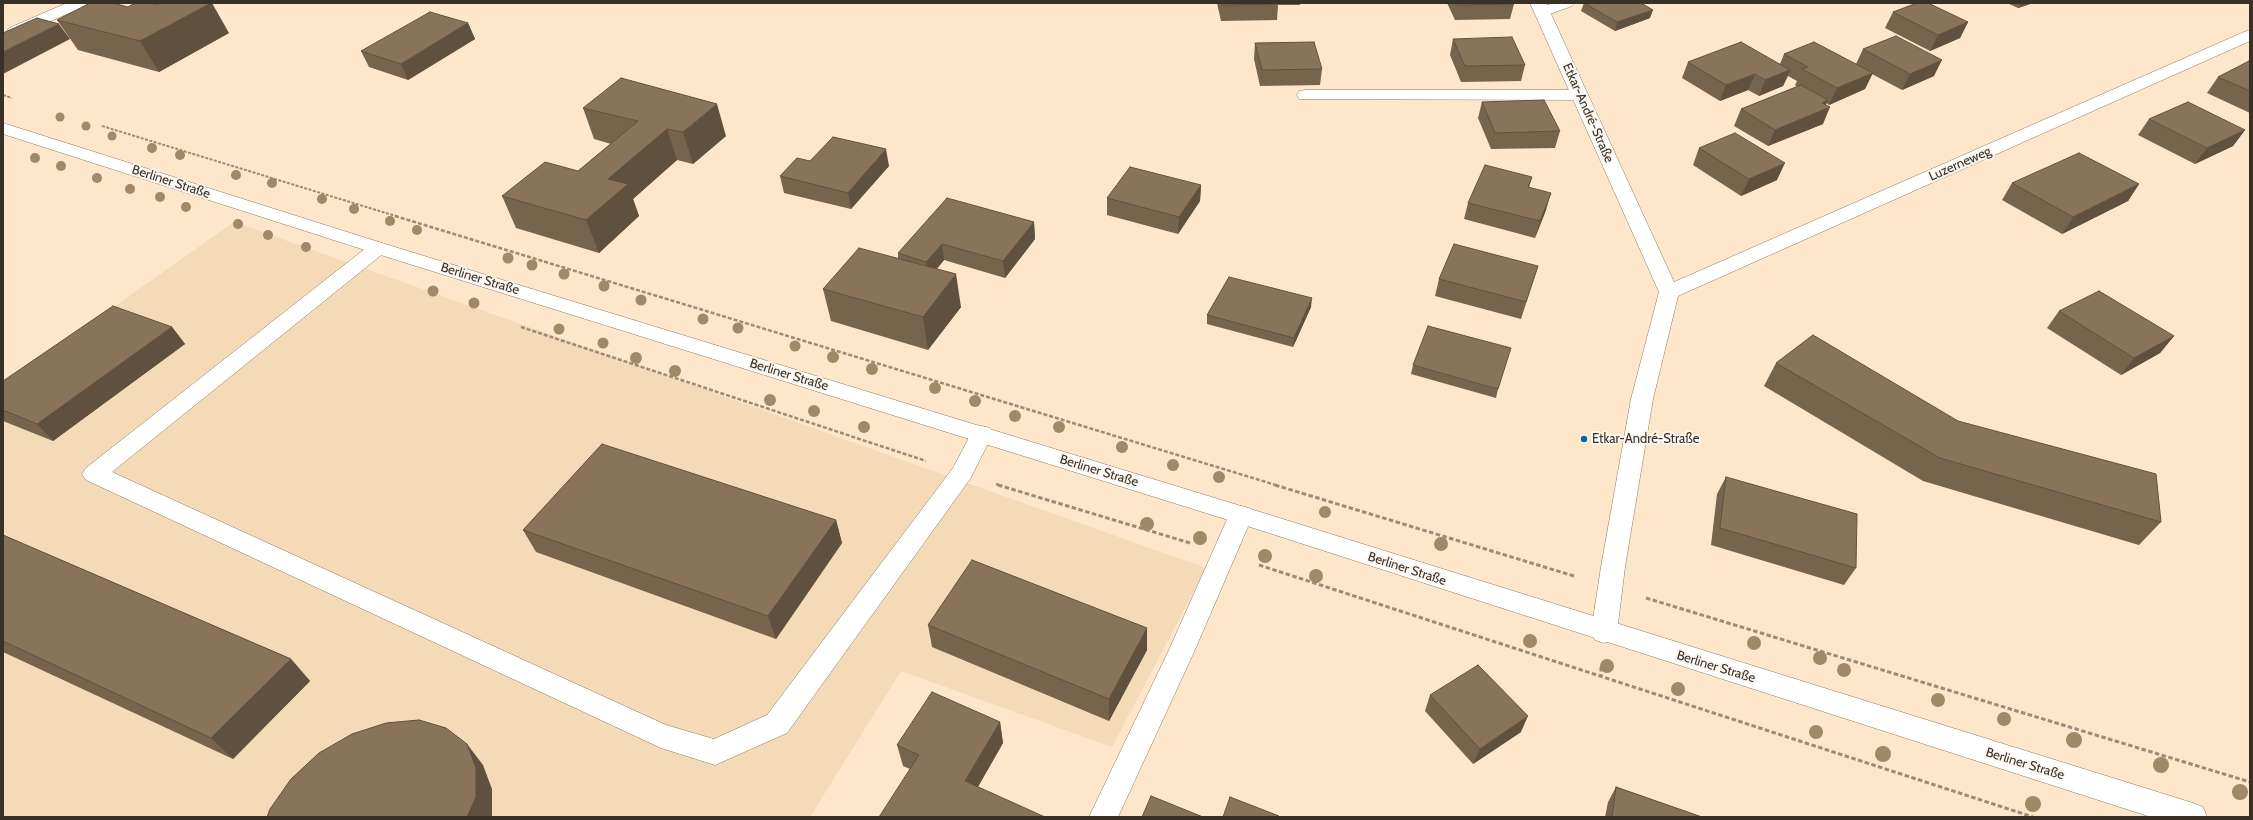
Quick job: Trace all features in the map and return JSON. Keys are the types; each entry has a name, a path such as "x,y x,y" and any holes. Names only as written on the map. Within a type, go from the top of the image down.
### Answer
{"street":[{"path":"8,34 80,3"},
{"name":"Etkar-André-Straße","path":"1567,3 1540,7 1669,292"},
{"name":"Luzerneweg","path":"1669,292 2250,35"},
{"path":"1305,95 1580,95"},
{"name":"Berliner Straße","path":"3,128 378,248 1241,515 1604,632 2193,817"},
{"path":"378,248 94,474 661,736 715,752 777,724 962,473 982,434"},
{"path":"1604,632 1610,587 1642,399 1669,292"},
{"path":"1103,817 1225,554 1241,515"}],"path":[{"path":"3,95 18,100"},
{"path":"101,126 2250,782"},
{"path":"516,326 962,473 1225,554 2033,817"}],"shaded area":[{"path":"234,222 1206,568 1112,747 901,671 810,817 3,817 3,385"}],"building":[{"path":"90,3 113,3 128,7 135,3 151,3 158,5 162,3 211,3 140,41 57,20"},
{"path":"1221,3 1278,3 1278,4 1222,5"},
{"path":"1457,3 1514,3 1514,4 1458,5"},
{"path":"1584,3 1641,3 1653,10 1617,22"},
{"path":"1917,3 1928,3 1968,22 1938,35 1893,12"},
{"path":"430,12 468,23 401,64 361,51"},
{"path":"37,18 59,24 3,52 3,33"},
{"path":"1896,36 1942,60 1910,74 1863,49"},
{"path":"1512,37 1525,65 1465,66 1453,39"},
{"path":"1314,42 1322,69 1262,70 1255,43"},
{"path":"1741,42 1790,70 1765,80 1755,74 1726,85 1688,62"},
{"path":"1814,42 1873,73 1837,88 1802,69 1808,67 1784,54"},
{"path":"2249,61 2250,91 2218,77"},
{"path":"621,78 717,104 683,132 667,129 608,179 628,184 586,220 502,196 545,162 578,171 638,121 583,108"},
{"path":"1801,85 1828,100 1822,103 1830,107 1775,130 1741,109"},
{"path":"1544,100 1560,131 1495,133 1482,102"},
{"path":"2188,102 2245,130 2207,148 2149,119"},
{"path":"1735,133 1785,163 1749,179 1699,148"},
{"path":"833,137 886,149 848,193 780,176 797,158 810,161"},
{"path":"2079,153 2139,184 2073,217 2012,183"},
{"path":"1485,165 1532,177 1528,187 1551,193 1540,221 1468,203"},
{"path":"1130,167 1201,185 1179,217 1107,198"},
{"path":"947,198 1034,222 1003,261 942,244 926,262 898,253"},
{"path":"1454,244 1538,266 1526,302 1439,279"},
{"path":"859,248 956,274 923,317 823,289"},
{"path":"1229,277 1312,298 1294,338 1207,315"},
{"path":"2099,291 2174,336 2134,358 2059,311"},
{"path":"113,306 172,327 37,424 3,410 3,381"},
{"path":"1428,326 1511,348 1498,389 1413,365"},
{"path":"1813,335 1958,421 2156,474 2161,522 1940,458 1776,363"},
{"path":"602,444 836,520 768,616 523,530"},
{"path":"1726,477 1857,514 1856,568 1720,528"},
{"path":"3,535 291,659 211,738 3,641"},
{"path":"972,560 1147,628 1109,699 928,625"},
{"path":"1478,665 1528,716 1480,749 1430,695"},
{"path":"932,692 1000,722 965,781 1045,817 879,817 919,755 897,745"},
{"path":"419,720 446,728 467,744 476,768 476,797 467,817 267,817 270,809 291,779 319,753 352,734 386,723"},
{"path":"1616,787 1702,817 1612,817"},
{"path":"1151,796 1203,817 1142,817"},
{"path":"1230,797 1279,816 1279,817 1223,817"}],"place":[{"name":"Etkar-André-Straße","path":"1584,439"}]}
